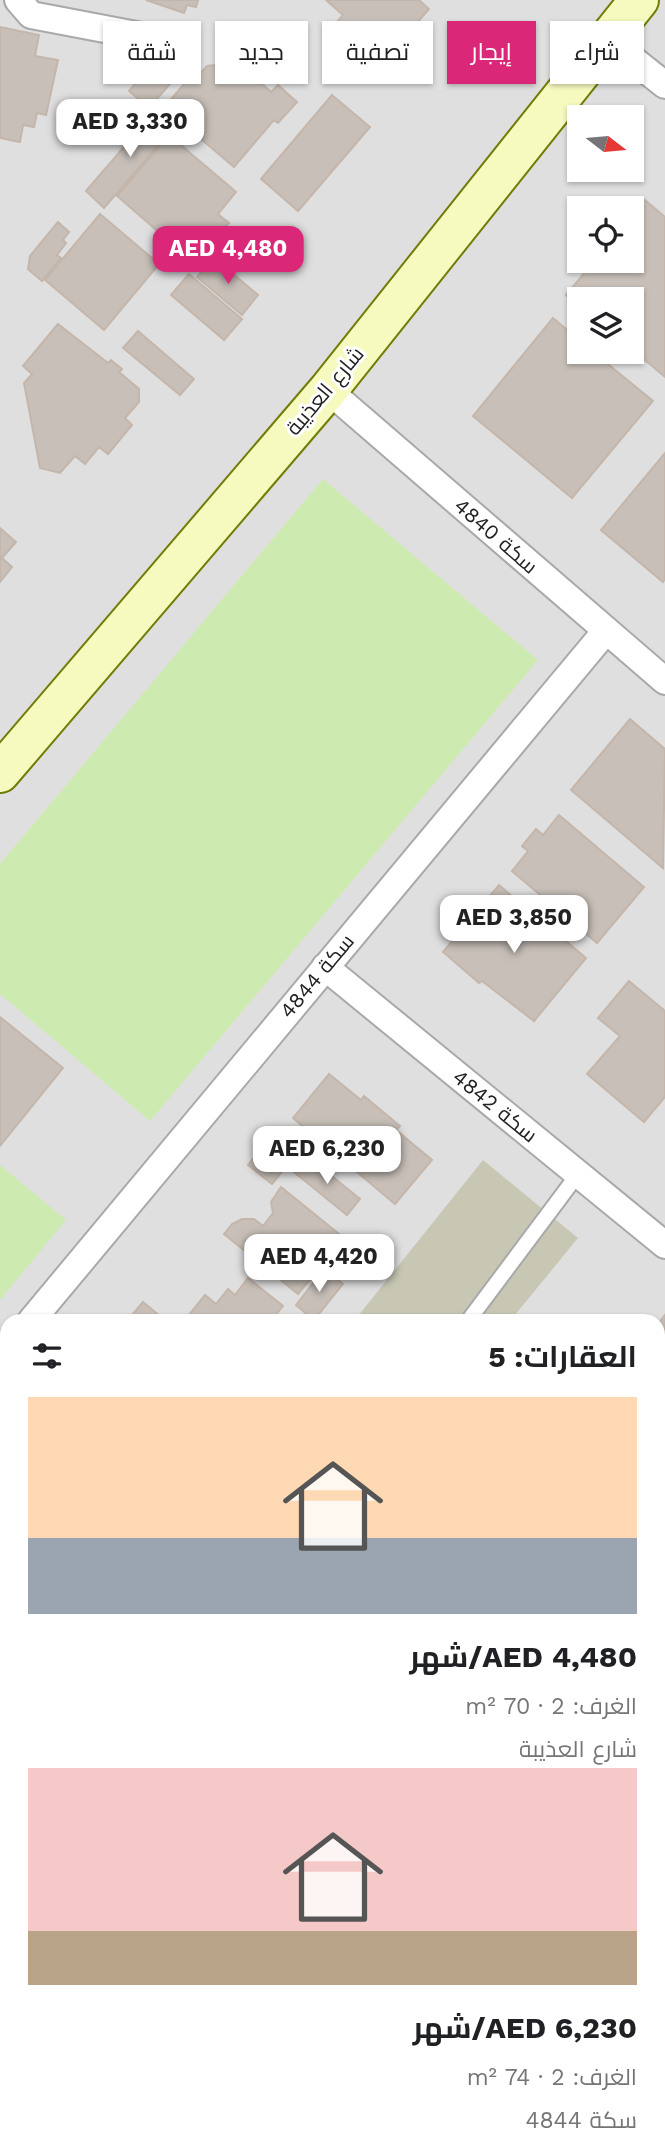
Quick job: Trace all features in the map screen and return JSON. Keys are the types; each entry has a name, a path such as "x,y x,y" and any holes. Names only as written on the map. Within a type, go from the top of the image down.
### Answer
{"street":[{"path":"18,0 31,15 103,29"},
{"name":"شارع العذيبة","path":"622,21 639,0"},
{"path":"644,68 665,85"},
{"name":"شارع العذيبة","path":"0,773 328,390 571,84"},
{"name":"سكة 4840","path":"328,390 605,632 665,681"},
{"name":"سكة 4844","path":"37,1314 605,632"},
{"name":"سكة 4842","path":"325,967 665,1245"}],"lane":[{"path":"473,1314 578,1174"}],"shaded area":[{"path":"0,0 665,0 665,1314 0,1314"},
{"path":"483,1160 578,1238 516,1314 360,1314"}],"green space":[{"path":"323,479 538,660 150,1121 0,994 0,864"},
{"path":"0,1165 66,1220 0,1300"}],"building":[{"path":"146,0 198,0 196,7 187,5 184,13"},
{"path":"326,0 419,0 429,9 419,21 338,21 343,15"},
{"path":"0,27 39,35 35,56 58,60 46,115 37,113 34,127 23,125 20,142 0,138"},
{"path":"215,65 215,84 262,84 271,92 278,85 297,102 278,123 274,120 234,167 187,127 190,124 167,104 184,84 201,84 201,72 207,66"},
{"path":"135,84 170,84 149,108 129,91"},
{"path":"332,95 370,127 298,211 261,179"},
{"path":"155,111 174,127 104,208 86,191"},
{"path":"169,135 236,192 218,214 229,223 214,239 204,231 184,254 117,196"},
{"path":"644,201 665,217 665,377 644,359 644,287 573,287 584,273 644,273"},
{"path":"100,214 159,264 104,330 45,280"},
{"path":"58,222 69,232 63,240 66,243 57,255 61,258 42,281 28,269 30,256"},
{"path":"213,257 258,295 242,315 197,277"},
{"path":"189,274 242,319 224,340 171,295"},
{"path":"553,318 567,330 567,364 608,364 653,401 572,498 473,416"},
{"path":"58,324 108,363 111,360 122,369 119,372 139,389 139,402 125,418 132,425 108,454 99,447 85,464 75,456 60,473 40,468 24,383 32,374 23,366"},
{"path":"138,331 194,379 180,395 123,348"},
{"path":"665,453 665,579 663,582 601,530"},
{"path":"0,528 16,542 2,558 12,567 0,582"},
{"path":"630,719 665,749 663,868 571,790"},
{"path":"559,815 644,887 597,943 512,871 528,851 522,846 536,829 543,835"},
{"path":"499,885 521,904 515,912 546,938 553,930 586,958 534,1021 482,981 479,983 443,952"},
{"path":"629,981 665,1011 665,1097 644,1122 587,1074 620,1036 598,1018"},
{"path":"0,1017 63,1068 0,1146"},
{"path":"329,1074 361,1100 364,1096 400,1126 396,1130 432,1160 395,1204 293,1118"},
{"path":"289,1127 309,1144 291,1168 269,1151"},
{"path":"262,1147 286,1167 272,1184 248,1165"},
{"path":"307,1156 360,1199 347,1215 294,1172"},
{"path":"281,1187 344,1238 298,1294 224,1234 232,1224 242,1219 254,1219 263,1226 273,1213 271,1202"},
{"path":"324,1269 343,1284 319,1314 307,1314 296,1305"},
{"path":"248,1278 283,1306 277,1314 190,1314 205,1295 216,1304 228,1289 235,1295"},
{"path":"143,1302 157,1314 133,1314"}]}
